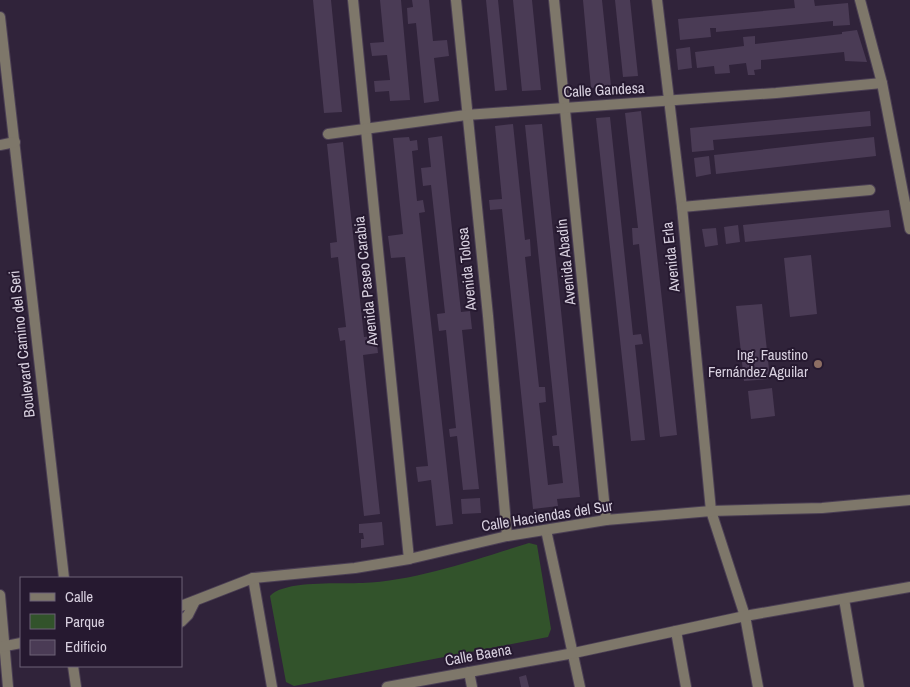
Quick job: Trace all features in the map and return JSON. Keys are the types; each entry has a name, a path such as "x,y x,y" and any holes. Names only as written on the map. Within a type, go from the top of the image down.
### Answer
{"street":[{"name":"Avenida Paseo Carabia","path":"353,0 409,559"},
{"name":"Avenida Tolosa","path":"456,0 466,115 488,316 507,536"},
{"name":"Avenida Abadín","path":"554,0 606,520"},
{"name":"Avenida Erla","path":"657,0 682,207 711,511 745,616 758,687"},
{"path":"860,0 882,83 910,230"},
{"name":"Boulevard Camino del Seri","path":"0,17 64,577"},
{"name":"Calle Gandesa","path":"328,134 466,115 669,101 882,83"},
{"path":"0,145 15,142"},
{"path":"682,207 870,190"},
{"name":"Calle Haciendas del Sur","path":"182,606 195,602 230,585 253,578 355,568 409,559 507,536 606,520 711,511 822,508 910,500"},
{"path":"546,530 580,687"},
{"path":"253,578 272,687"},
{"name":"Calle Baena","path":"387,687 574,653 745,616 910,587"},
{"path":"0,595 2,647 8,687"},
{"path":"844,598 859,687"},
{"name":"Calle Haciendas del Sur","path":"182,621 188,615 195,602"},
{"path":"676,631 686,687"},
{"path":"2,647 20,643"},
{"path":"74,667 76,687"},
{"path":"468,672 472,687"}],"green space":[{"path":"529,543 537,545 551,629 548,637 294,686 286,682 270,596 277,591 299,585 362,583 425,574"}],"building":[{"path":"313,0 331,0 342,112 324,113"},
{"path":"380,0 401,0 410,100 390,101 389,91 375,92 374,81 390,80 387,55 372,56 370,43 384,42"},
{"path":"412,0 429,0 433,41 447,40 449,56 434,58 439,101 424,103 416,23 408,24 407,8 413,7"},
{"path":"486,0 498,0 507,90 495,91"},
{"path":"513,0 532,0 541,90 522,91"},
{"path":"583,0 602,0 611,86 591,88"},
{"path":"615,0 630,0 638,76 623,77"},
{"path":"794,0 814,0 815,6 848,3 850,25 833,26 833,21 716,32 716,28 710,28 711,37 680,40 678,19 795,8"},
{"path":"857,30 867,62 845,61 844,52 761,60 761,69 754,70 755,75 748,75 746,63 729,65 730,73 715,74 714,66 697,68 695,52 744,46 743,37 755,36 755,44 842,34 842,32"},
{"path":"690,47 692,68 678,70 676,49"},
{"path":"641,111 677,435 660,437 639,244 633,245 632,228 638,228 625,113"},
{"path":"870,111 871,126 713,140 714,150 692,152 690,128"},
{"path":"610,117 633,335 641,334 643,344 635,345 645,440 631,441 596,118"},
{"path":"513,124 525,240 530,239 531,256 525,257 539,387 545,387 546,402 539,403 548,485 563,483 559,446 553,446 552,436 557,435 525,125 542,124 580,497 557,499 558,506 533,509 502,209 490,210 489,200 502,199 495,126"},
{"path":"442,136 461,312 470,311 472,329 462,330 479,489 463,490 457,436 450,437 449,429 456,428 446,330 439,331 437,314 445,313 431,185 423,186 421,168 431,167 428,138"},
{"path":"409,137 410,141 417,140 418,150 412,151 417,201 423,200 425,212 419,213 453,524 436,526 431,480 418,482 416,467 428,466 405,257 391,258 388,236 403,234 393,138"},
{"path":"874,137 876,156 716,174 714,155"},
{"path":"343,142 364,337 376,336 378,353 363,355 380,514 364,516 345,340 340,341 338,328 346,327 338,257 331,258 330,243 337,242 327,144"},
{"path":"709,156 711,174 696,177 694,158"},
{"path":"889,210 891,227 745,242 743,225"},
{"path":"738,225 740,242 726,244 724,227"},
{"path":"716,228 718,245 705,247 702,229"},
{"path":"811,255 817,314 790,317 784,258"},
{"path":"762,304 770,379 744,381 736,306"},
{"path":"772,388 775,416 751,419 748,391"},
{"path":"480,498 481,513 462,514 461,499"},
{"path":"382,522 384,545 361,548 361,539 364,539 363,533 359,533 359,524"},
{"path":"526,675 529,687 521,687 519,677"}],"place":[{"name":"Ing. Faustino Fernández Aguilar","path":"818,364"}]}
